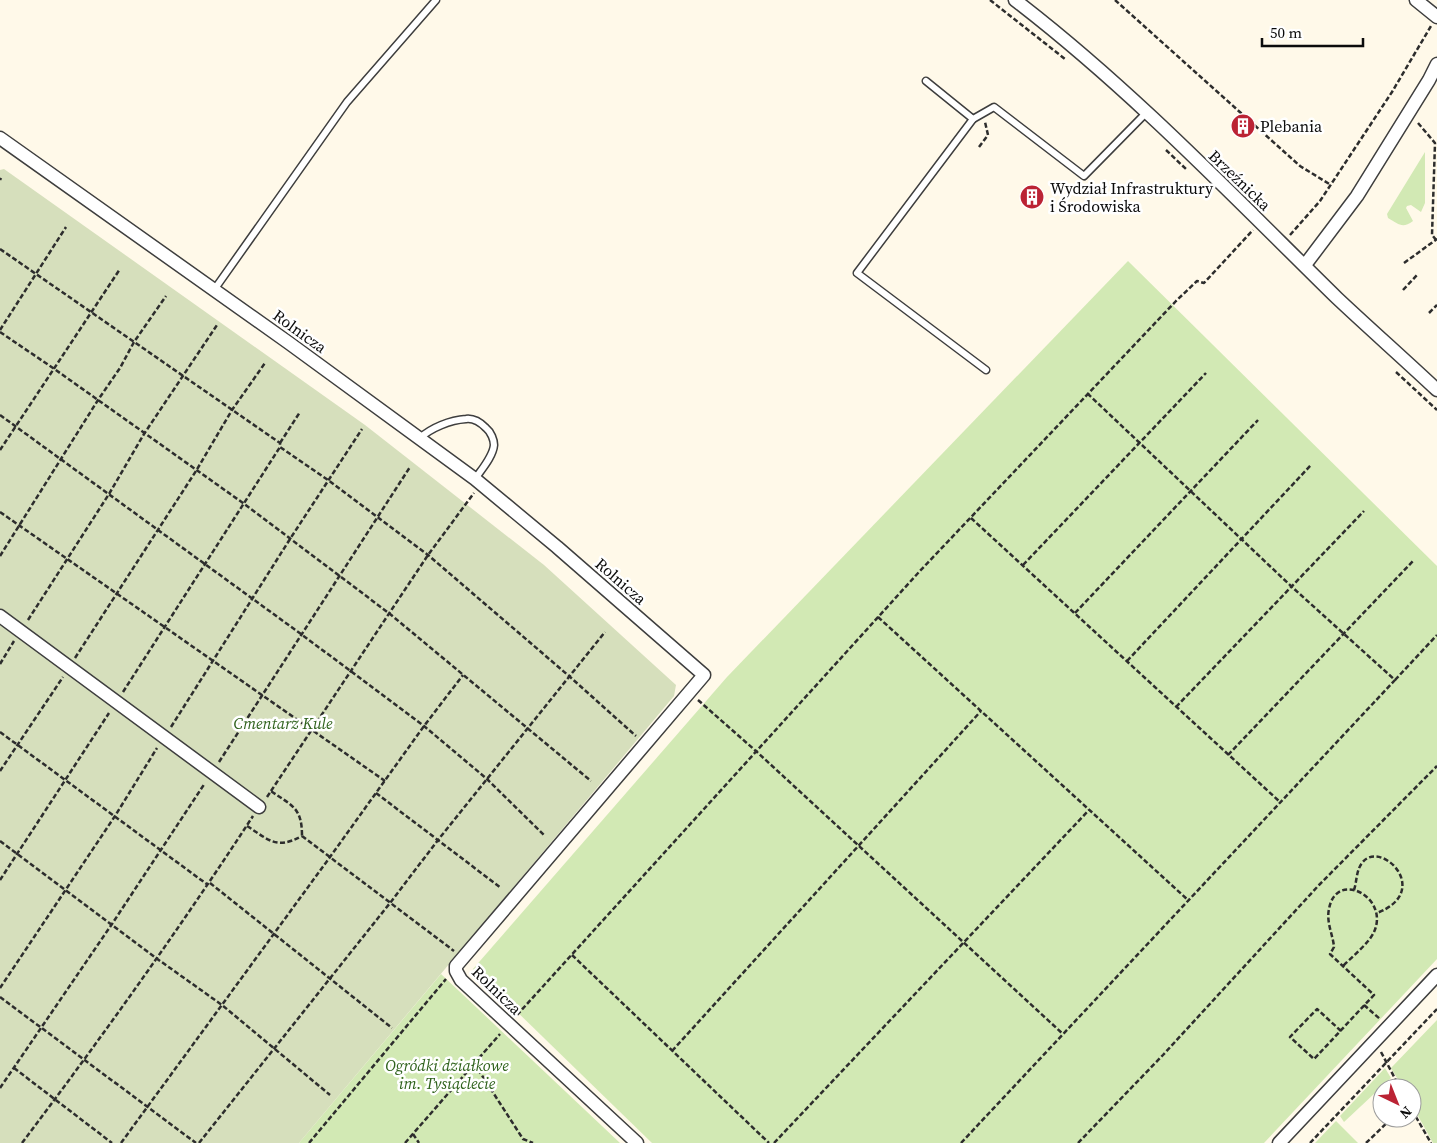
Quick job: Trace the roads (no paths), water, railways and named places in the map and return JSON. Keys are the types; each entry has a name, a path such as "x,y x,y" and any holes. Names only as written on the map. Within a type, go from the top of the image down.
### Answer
{"street":[{"name":"Brzeźnicka","path":"1015,0 1041,20 1147,112 1338,299 1437,390"},
{"path":"1416,0 1437,17"},
{"path":"1305,265 1357,196 1437,64"},
{"name":"Rolnicza","path":"0,138 420,438 478,482 557,547 704,675 459,962 456,971 461,980 637,1143"},
{"path":"0,616 259,807"},
{"path":"1279,1143 1437,975"}],"lane":[{"path":"214,290 346,102 436,0"},
{"path":"926,81 973,119"},
{"path":"986,370 857,273 973,119 994,107 1084,176 1147,112"},
{"path":"420,438 429,430 455,421 467,418 480,422 490,431 494,446 478,482"}],"place":[{"name":"Plebania","path":"1243,126"},
{"name":"Wydział Infrastruktury i Środowiska","path":"1032,197"}],"park label":[{"name":"Cmentarz Kule","path":"283,723"},
{"name":"Ogródki działkowe im. Tysiąclecie","path":"447,1074"}]}
